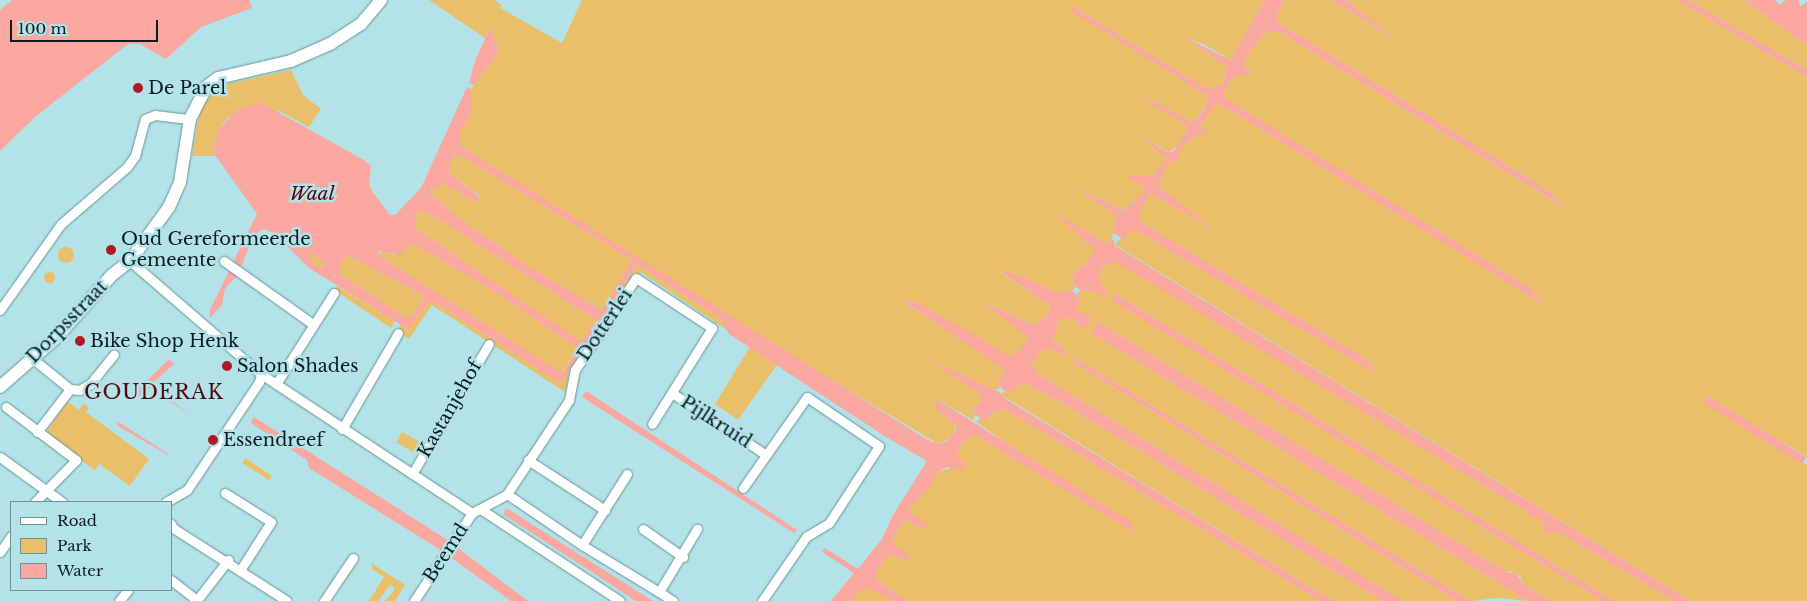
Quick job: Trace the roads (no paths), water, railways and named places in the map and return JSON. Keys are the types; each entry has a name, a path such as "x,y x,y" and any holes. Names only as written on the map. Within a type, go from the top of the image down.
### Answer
{"street":[{"name":"Dorpsstraat","path":"0,387 33,359 130,260 176,196 190,120 206,87 218,78 291,61 330,44 361,24 381,0"},
{"path":"0,310 61,224 127,167 135,156 141,126 145,119 155,115 190,120"},
{"path":"130,260 261,374 335,420 342,428 405,466 412,474 472,513"},
{"path":"231,266 314,325"},
{"name":"Dotterlei","path":"528,460 569,400 575,370 636,278 712,328"},
{"path":"276,384 334,294"},
{"name":"Pijlkruid","path":"652,424 712,328"},
{"path":"342,428 398,334"},
{"name":"Kastanjehof","path":"412,474 489,344"},
{"path":"37,432 70,389 86,387 114,354"},
{"path":"33,359 70,389"},
{"path":"168,501 187,490 259,382 261,374"},
{"name":"Pijlkruid","path":"672,393 762,452"},
{"path":"743,488 762,452 768,455 807,397 879,446 829,523 800,544 762,601"},
{"path":"6,407 76,460 36,501"},
{"path":"0,457 61,501"},
{"path":"605,510 528,460 507,494 582,545 673,601"},
{"path":"582,545 627,474"},
{"path":"225,493 271,522 240,569"},
{"name":"Beemd","path":"418,600 472,513 482,510 507,494"},
{"path":"482,510 620,601"},
{"path":"172,527 228,560 287,601"},
{"path":"659,592 683,557 698,529"},
{"path":"643,530 683,557"},
{"path":"0,552 10,537"},
{"path":"324,601 353,558"},
{"path":"172,581 197,601 228,560"},
{"path":"119,601 127,591"}],"water":[{"path":"12,0 249,0 252,8 201,27 166,59 140,44 128,44 35,117 0,151 0,10"},
{"path":"1264,0 1285,0 1276,15 1279,23 1549,191 1565,208 1278,31 1266,32 1245,58 1244,67 1251,72 1248,75 1238,74 1227,85 1222,96 1528,287 1547,307 1220,104 1215,104 1200,128 1211,135 1197,134 1181,148 1176,162 1170,161 1157,185 1213,229 1149,193 1139,217 1141,222 1366,359 1378,375 1137,231 1131,231 1123,239 1113,233 1117,216 1076,188 1124,210 1145,192 1142,186 1127,176 1152,176 1167,159 1139,136 1168,152 1174,151 1187,131 1185,124 1140,97 1157,102 1192,123 1205,109 1208,96 1071,11 1070,5 1209,90 1223,84 1227,67 1182,36 1231,60"},
{"path":"1332,0 1345,0 1403,44"},
{"path":"1677,0 1688,0 1807,70 1807,77"},
{"path":"1744,0 1775,0 1779,5 1786,0 1799,0 1800,7 1807,2 1807,45"},
{"path":"490,28 499,52 474,85 469,83 475,61"},
{"name":"Waal","path":"467,87 471,89 471,115 459,133 459,145 926,439 938,444 947,441 955,432 956,426 936,409 935,398 1131,522 1133,532 975,435 969,437 955,453 966,464 960,471 947,467 937,472 933,484 908,510 928,526 924,529 905,519 893,538 893,543 910,557 907,561 889,554 876,572 875,579 908,601 895,601 865,587 850,601 831,601 854,573 822,552 825,548 858,569 882,539 893,515 927,461 886,437 729,334 720,318 637,264 560,383 431,300 408,329 309,268 275,234 265,229 259,231 250,245 240,269 233,262 257,214 213,152 217,131 237,110 260,102 364,160 371,166 369,184 390,215 395,215 421,188","holes":["460,155 632,260 602,310 534,270 464,222 430,193 442,183 476,202 480,197 448,173 453,157","418,210 443,222 596,320 582,342 415,228 415,214","411,243 489,288 578,348 562,373 378,255 380,251 400,255","308,253 315,255 325,264 320,268 313,264","348,255 422,295 424,298 412,317 407,318 339,274 339,264"]},
{"path":"1053,212 1106,243 1114,239 1114,245 1690,601 1675,601 1557,531 1545,534 1543,523 1524,510 1116,262 1104,266 1099,276 1098,281 1108,291 1104,297 1096,291 1080,290 1072,283 1075,272 1087,263 1095,250"},
{"path":"230,269 238,275 225,288 222,305 210,318 210,310"},
{"path":"997,269 1024,277 1058,293 1072,291 1080,297 1075,309 1092,318 1085,329 1070,318 1060,318 1053,339 1067,352 1063,355 1046,348 1041,351 1032,363 1037,373 1403,601 1382,601 1066,405 1023,383 1009,392 1003,390 997,383 1005,372 1001,367 899,298 919,303 1012,357 1029,338 981,302 1035,325 1050,311 1049,305"},
{"path":"1115,294 1614,601 1603,601 1111,300"},
{"path":"1098,322 1508,573 1516,572 1523,584 1551,601 1528,601 1091,333"},
{"path":"1075,358 1472,601 1457,601 1073,362"},
{"path":"169,359 174,364 153,383 154,388 194,417 150,388 137,398 134,394"},
{"path":"927,359 998,391 1006,399 1333,601 1320,601 1004,409 993,412 986,422 972,411 982,400 977,392"},
{"path":"586,391 797,530 794,533 582,397"},
{"path":"1708,396 1806,457 1802,464 1704,403"},
{"path":"254,417 446,539 528,601 511,601 439,549 309,468 307,460 251,423"},
{"path":"117,421 167,453 168,455 118,426"},
{"path":"505,509 508,509 653,601 636,601 504,515"}],"place":[{"name":"De Parel","path":"138,88"},
{"name":"Oud Gereformeerde Gemeente","path":"111,250"},
{"name":"Bike Shop Henk","path":"80,341"},
{"name":"Salon Shades","path":"227,366"},
{"name":"Essendreef","path":"213,440"}],"district":[{"name":"GOUDERAK","path":"154,392"}]}
